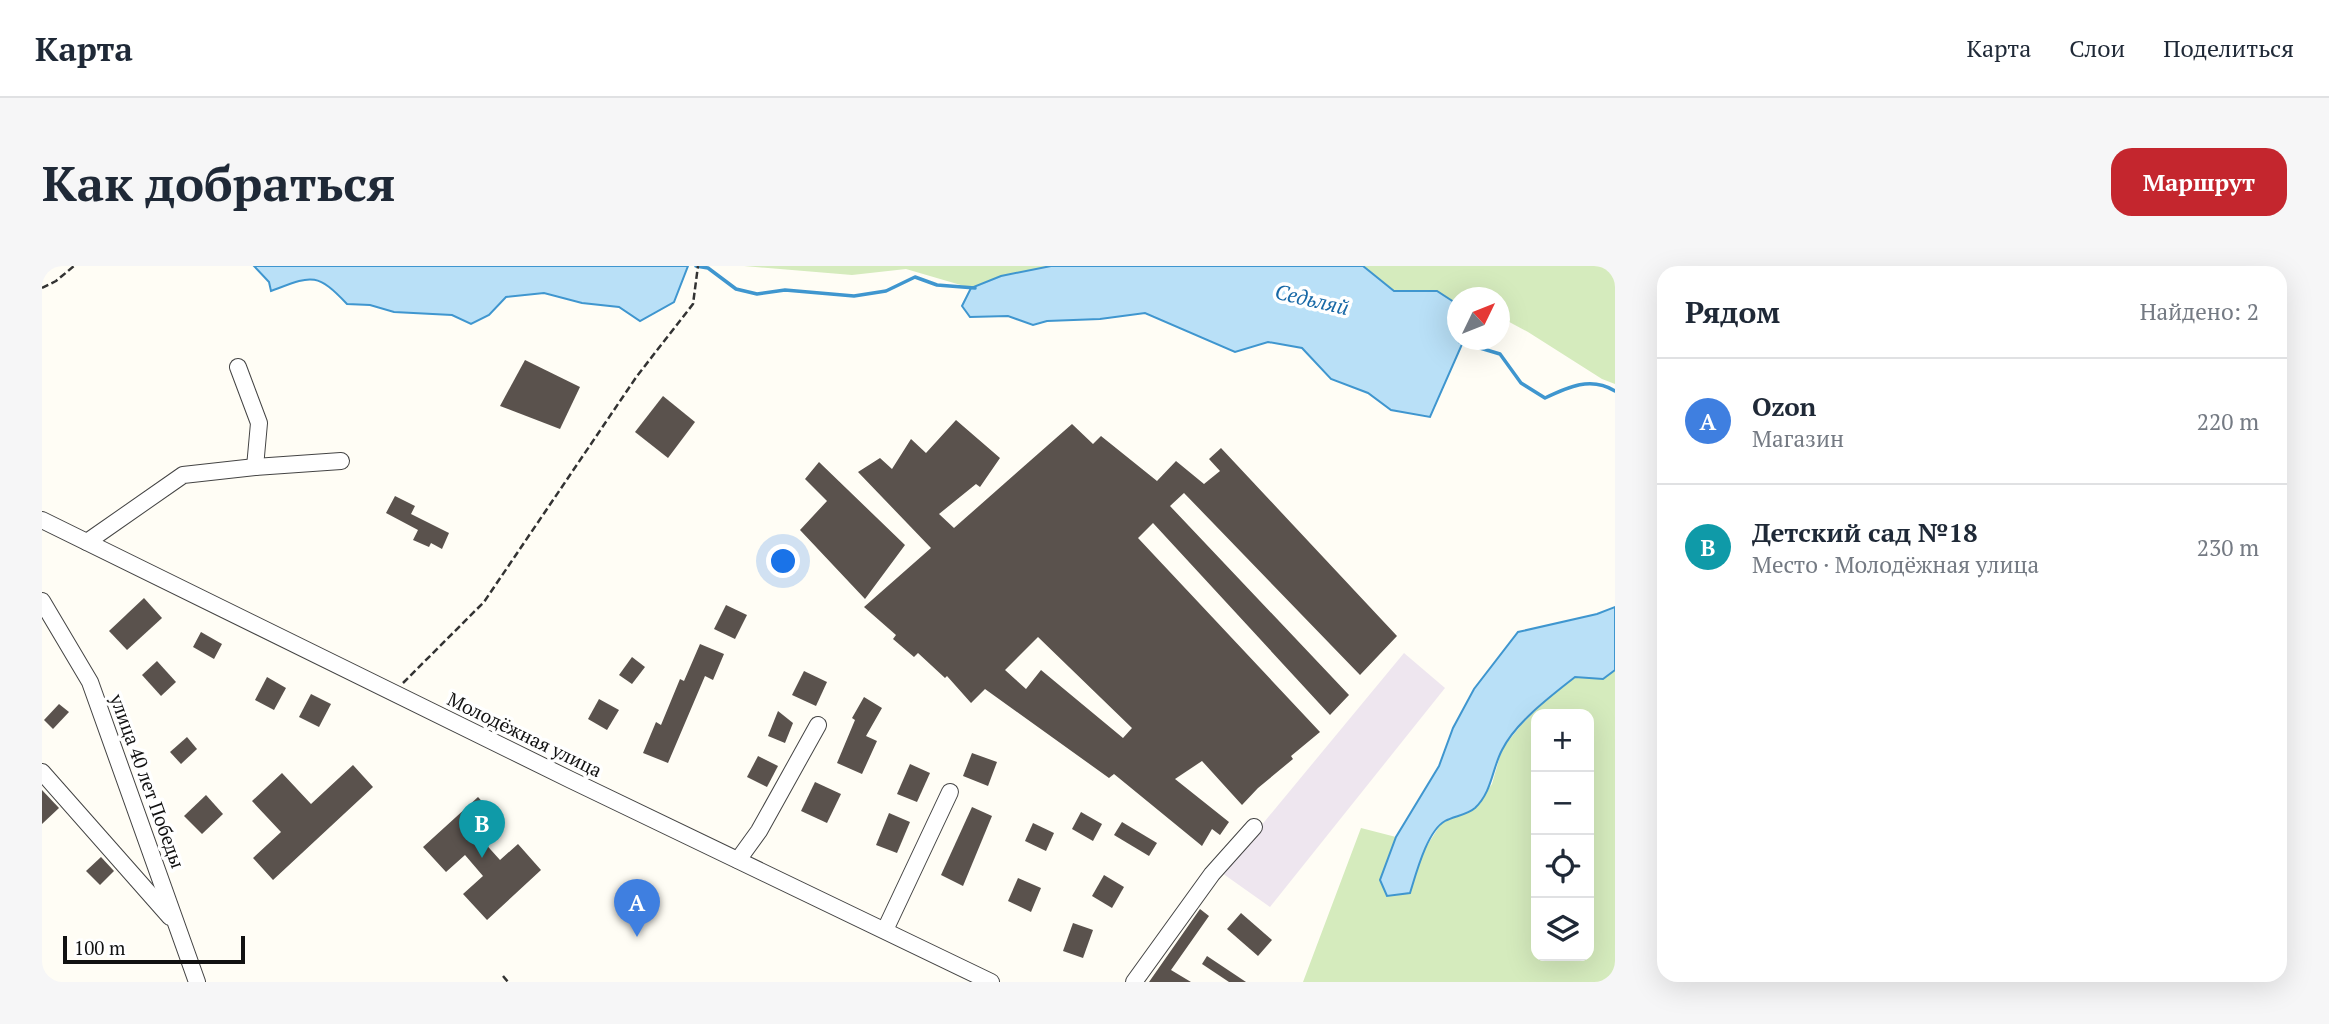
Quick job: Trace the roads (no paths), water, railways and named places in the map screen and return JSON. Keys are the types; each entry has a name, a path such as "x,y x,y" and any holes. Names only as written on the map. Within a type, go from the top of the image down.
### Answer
{"street":[{"path":"238,367 259,423 255,467"},
{"path":"87,542 183,475 341,461"},
{"name":"Молодёжная улица","path":"42,520 991,982"},
{"name":"улица 40 лет Победы","path":"42,601 90,682 197,982"},
{"path":"738,860 759,831 818,724"},
{"path":"42,772 176,923"},
{"path":"885,930 950,792"},
{"path":"1134,982 1212,874 1254,827"}],"water":[{"path":"254,266 688,266 674,302 640,321 619,307 582,303 544,293 506,297 489,315 471,324 452,315 394,312 370,305 347,304 320,281 304,280 271,291 269,282"},
{"path":"1051,266 1363,266 1394,291 1437,291 1447,298 1447,350 1459,350 1430,417 1391,410 1368,393 1331,379 1302,348 1268,342 1235,352 1145,313 1100,319 1047,321 1033,325 1008,316 970,317 962,306 971,288 1001,276"},
{"path":"1615,607 1615,670 1603,679 1575,677 1537,709 1531,709 1531,714 1516,729 1502,750 1481,802 1472,810 1439,826 1423,854 1410,893 1387,896 1380,880 1396,837 1439,766 1453,728 1474,689 1518,632 1597,614"}],"waterway":[{"name":"Седьляй","path":"696,266 708,268 736,289 757,294 785,290 854,296 886,291 915,277 937,285 975,288"},
{"name":"Седьляй","path":"1487,350 1500,354 1521,383 1545,398 1571,387 1588,384 1597,384 1615,391"}],"place":[{"name":"Детский сад №18","path":"482,858"},
{"name":"Ozon","path":"637,937"}]}
